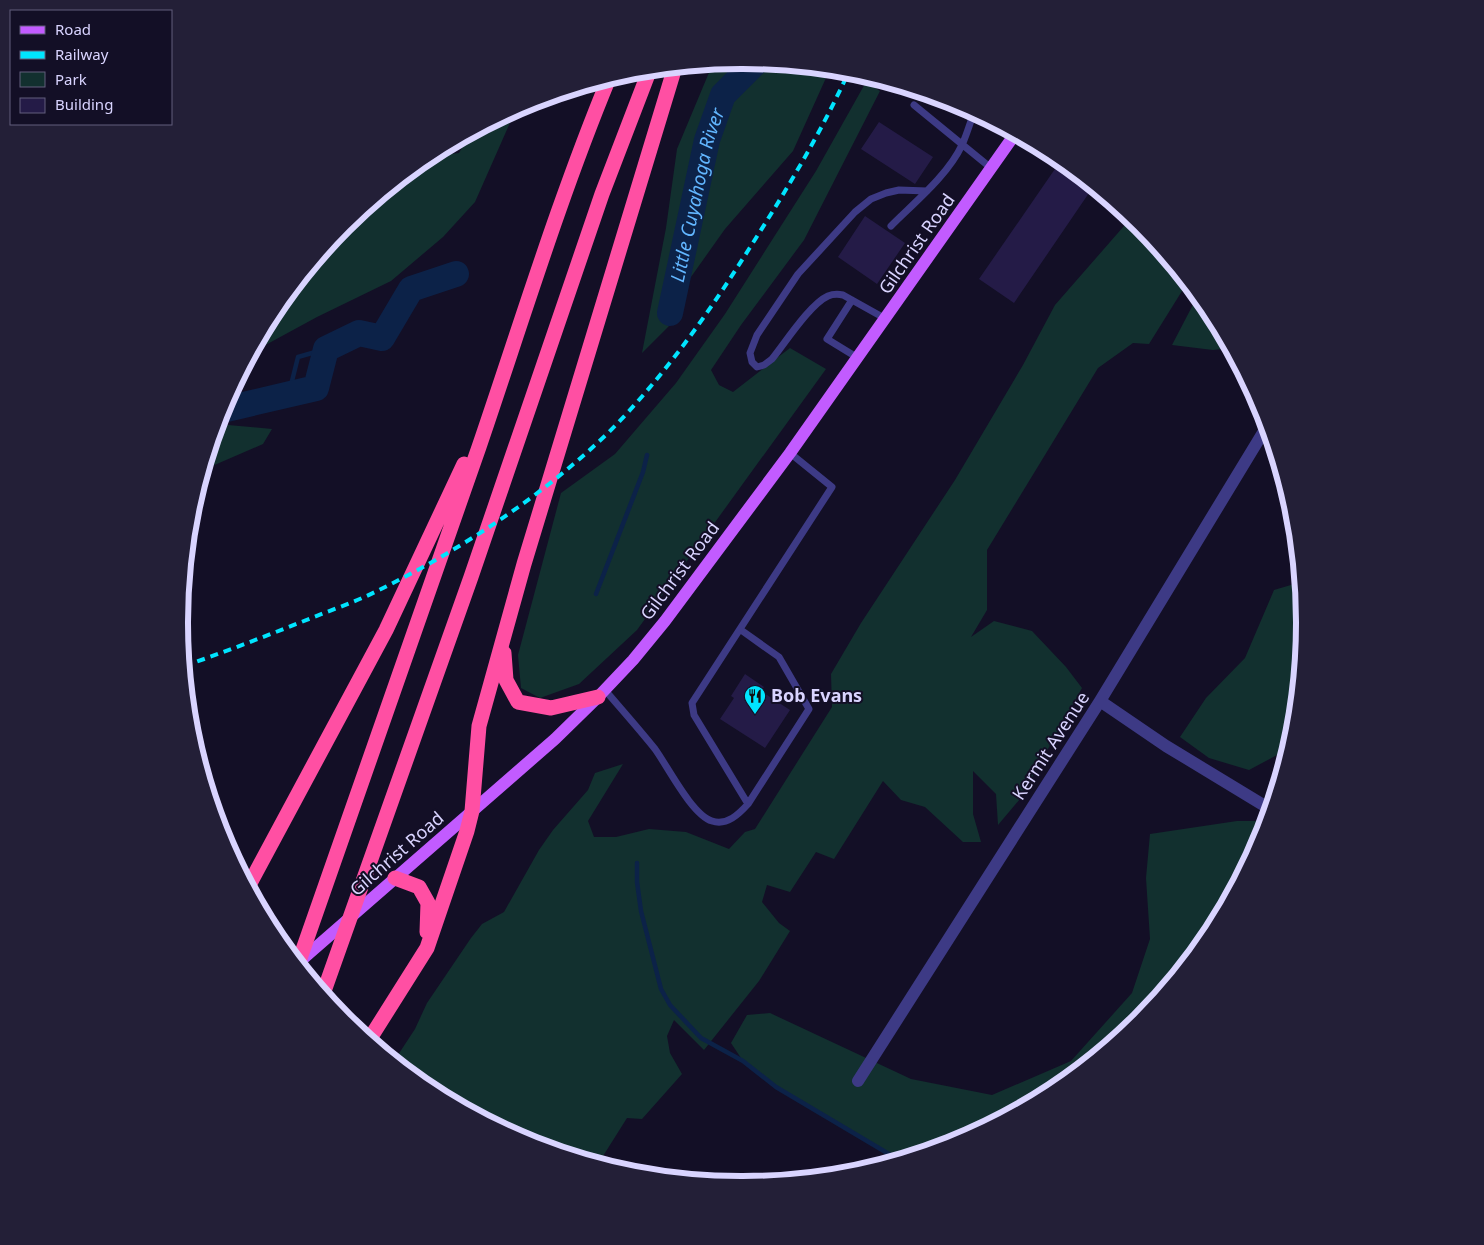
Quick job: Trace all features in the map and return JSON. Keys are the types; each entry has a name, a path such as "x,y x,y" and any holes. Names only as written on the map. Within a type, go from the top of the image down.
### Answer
{"highway":[{"path":"372,1035 426,948 467,831 472,812 479,726 524,564 673,73"},
{"path":"325,986 471,577 602,194 647,77"},
{"path":"301,957 467,481 558,212 606,86"},
{"path":"252,879 386,630 492,407"},
{"path":"504,637 504,671 506,680 518,702 551,708 601,694"},
{"path":"395,878 419,887 428,902 426,948"}],"main road":[{"name":"Gilchrist Road","path":"303,960 555,739 601,694 665,621 790,453 1011,139"}],"street":[{"name":"Kermit Avenue","path":"858,1081 1100,701 1262,435"},
{"path":"1100,701 1166,746 1264,805"}],"lane":[{"path":"914,105 991,168"},
{"path":"891,226 927,191 952,162 962,145 971,119"},
{"path":"886,319 844,295 827,296 814,305 772,359 764,365 757,367 752,362 750,353 757,336 798,274 855,212 871,199 886,193 899,190 927,191"},
{"path":"852,300 827,339 858,358"},
{"path":"748,804 694,715 692,703 832,487 790,453"},
{"path":"601,694 651,744 703,816 711,821 719,822 735,817 748,804 809,709 779,657 740,630"}],"green space":[{"path":"710,70 778,70 827,75 793,151 725,229 686,284 677,318 642,353 666,228 677,149"},
{"path":"865,83 880,91 804,240 741,325 711,370 719,385 733,392 790,348 826,369 637,630 579,684 540,698 521,688 518,655 561,493 615,454 676,383 725,314 816,171"},
{"path":"511,119 475,202 443,237 391,281 317,317 261,347 303,285 350,231 405,183 434,162 446,155 459,153 464,143"},
{"path":"1126,224 1158,257 1184,289 1149,344 1133,343 1098,368 987,550 987,610 971,637 994,621 1032,631 1066,667 1082,688 1020,799 998,825 996,794 973,771 973,814 981,842 963,842 925,807 901,800 883,781 834,859 816,852 790,892 767,885 762,902 779,923 790,931 759,981 704,1050 674,1020 667,1036 670,1053 682,1074 642,1119 627,1118 602,1158 564,1147 497,1119 434,1083 397,1056 415,1029 427,1003 471,938 482,924 504,912 539,850 553,830 588,790 595,773 623,764 588,821 594,837 616,837 649,829 686,832 729,849 745,832 755,829 832,707 831,674 861,623 955,480 1023,365 1055,305"},
{"path":"1194,303 1223,349 1213,350 1172,345"},
{"path":"225,425 272,429 263,444 211,467"},
{"path":"1295,584 1295,659 1291,695 1279,755 1249,770 1209,758 1180,737 1206,698 1245,658 1274,590"},
{"path":"1237,821 1259,821 1239,867 1222,899 1181,960 1158,988 1134,1014 1079,1062 1050,1083 987,1119 920,1147 891,1155 776,1087 743,1061 731,1043 747,1015 770,1013 911,1079 992,1095 1071,1061 1132,993 1150,939 1146,878 1150,834"}],"building":[{"path":"879,122 933,157 915,184 861,149"},
{"path":"1057,167 1090,192 1014,303 979,279"},
{"path":"865,216 905,243 877,284 838,257"},
{"name":"Bob Evans","path":"745,674 764,687 761,691 790,710 765,748 720,719 734,698 731,696"}],"waterway":[{"name":"Little Cuyahoga River","path":"670,313 707,140 723,95 749,69"},
{"name":"Little Cuyahoga River","path":"231,408 316,388 326,349 359,333 382,338 411,289 456,274"},
{"name":"Little Cuyahoga River","path":"670,313 671,308"},
{"name":"Little Cuyahoga River","path":"289,393 298,357 326,349"},
{"name":"Little Cuyahoga River","path":"596,594 643,472 647,455"},
{"path":"637,863 637,882 641,911 661,989 670,1005 701,1038 743,1061 776,1087 891,1155"}],"railway":[{"path":"190,664 352,602 406,576 498,522 582,457 628,412 684,345 763,227 827,117 846,78"}],"place":[{"name":"Bob Evans","path":"755,715"}]}
